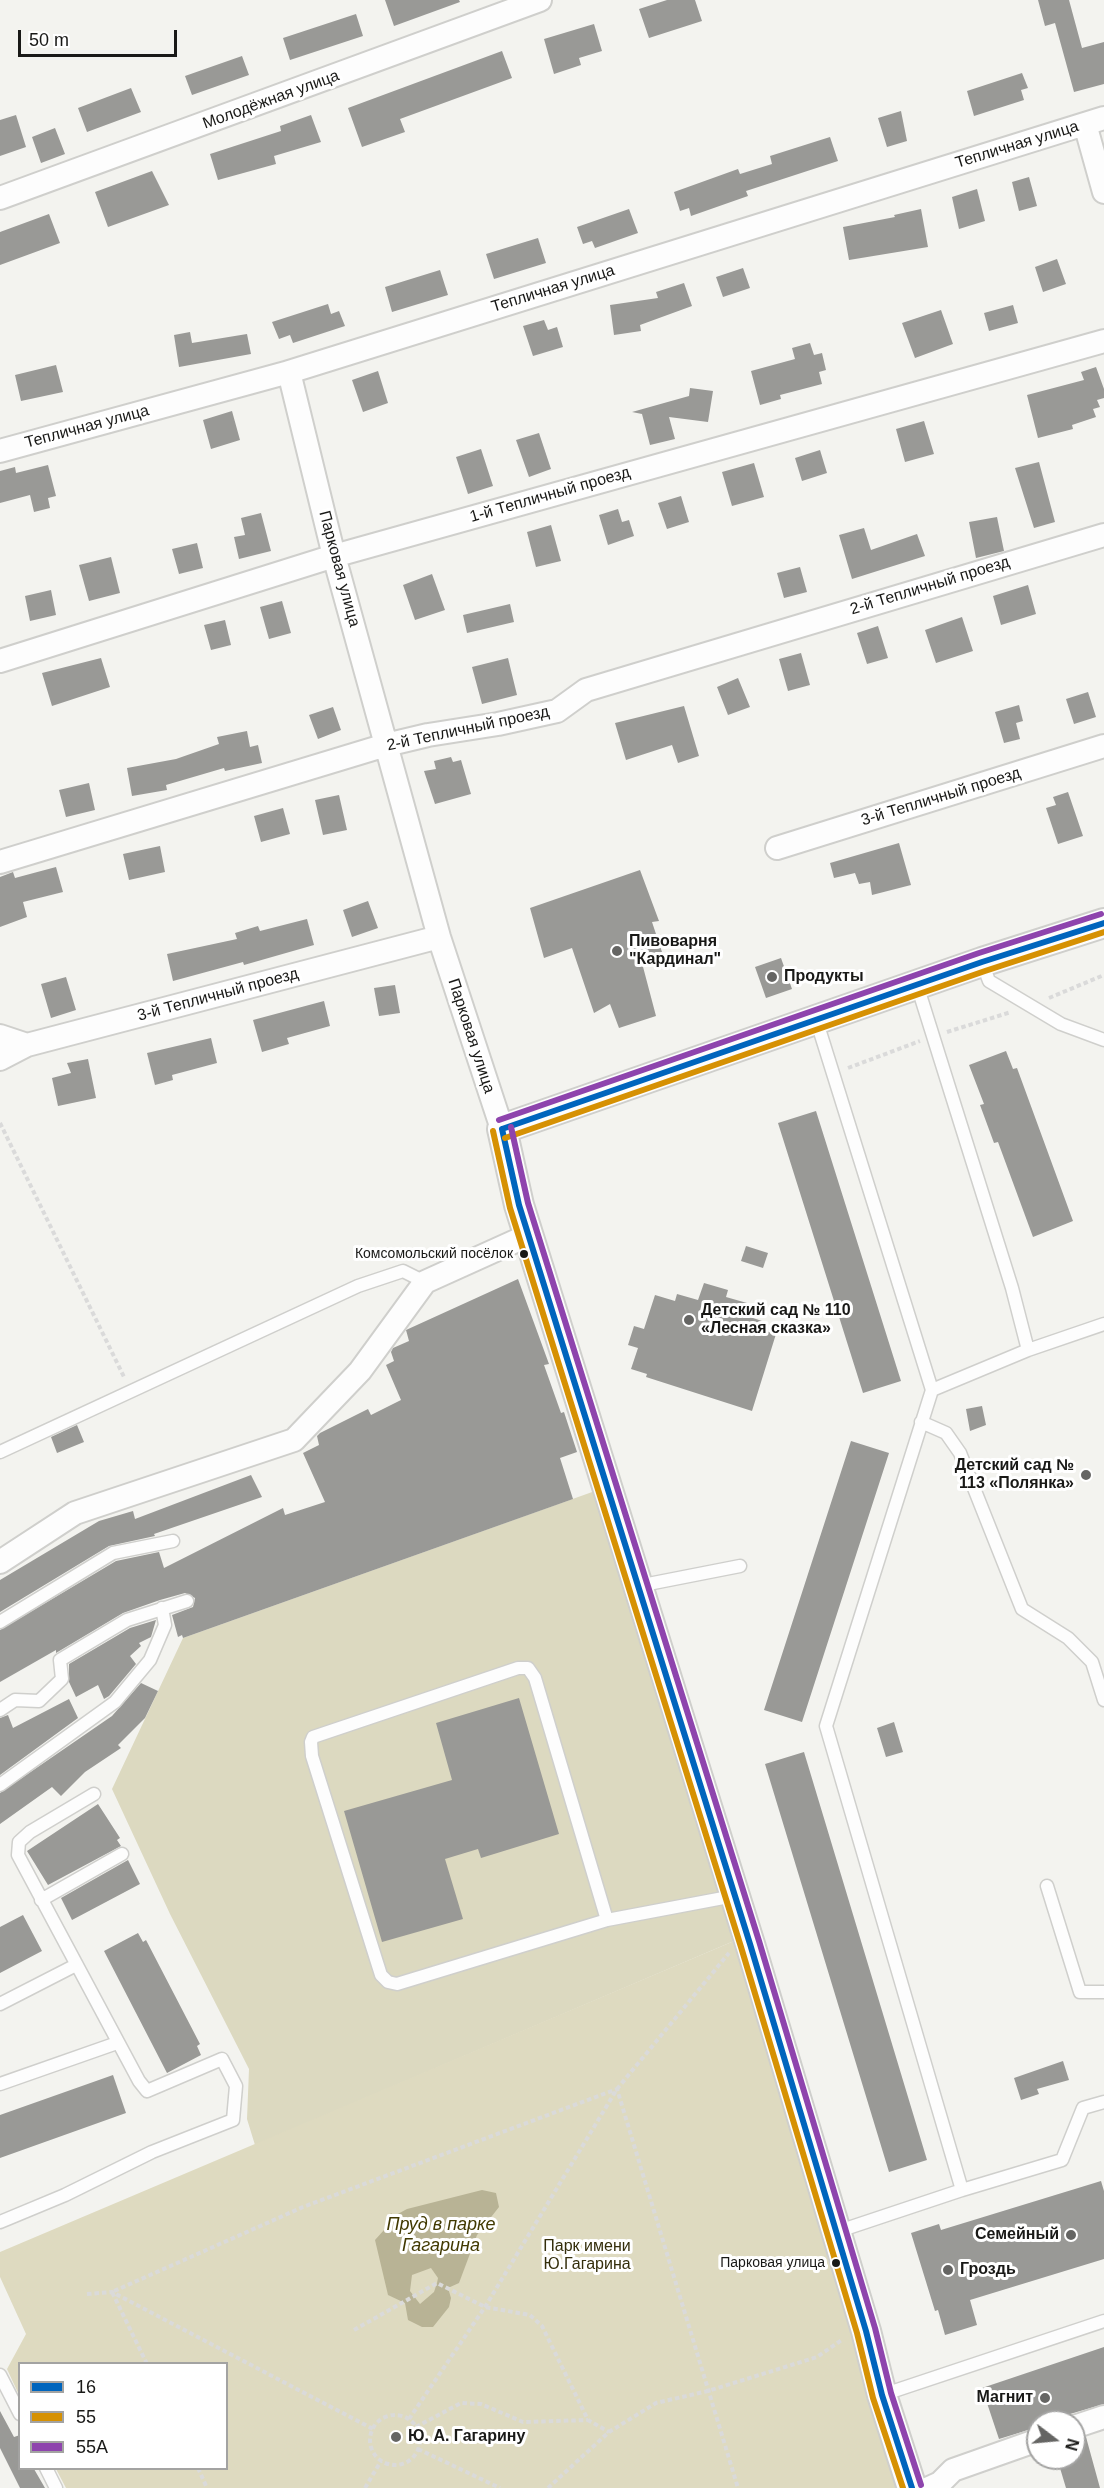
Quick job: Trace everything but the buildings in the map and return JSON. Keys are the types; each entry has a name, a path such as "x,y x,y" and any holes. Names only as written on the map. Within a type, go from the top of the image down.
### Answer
{"street":[{"name":"Молодёжная улица","path":"0,198 540,0"},
{"path":"1095,121 1104,192"},
{"name":"Тепличная улица","path":"0,451 289,372 1095,121"},
{"name":"1-й Тепличный проезд","path":"0,661 334,556 1104,340"},
{"name":"Парковая улица","path":"289,372 334,556 438,937 502,1129 519,1205 750,1944 866,2331 882,2395 912,2488"},
{"name":"2-й Тепличный проезд","path":"0,862 386,745 557,711 586,690 1104,535"},
{"name":"3-й Тепличный проезд","path":"777,848 1104,746"},
{"path":"502,1129 982,962 1104,923"},
{"name":"3-й Тепличный проезд","path":"0,1059 27,1045 438,937"},
{"path":"0,1036 27,1045"},
{"path":"0,1562 75,1513 294,1440 360,1371 425,1282 529,1235"},
{"path":"1086,2423 1104,2417"},
{"path":"929,2488 940,2483 953,2470 1026,2444"}],"lane":[{"path":"982,962 989,981 1061,1024 1104,1040"},
{"path":"916,985 1012,1288 1028,1350"},
{"path":"816,1019 932,1390 826,1726 962,2190"},
{"path":"0,1452 358,1286 403,1271 425,1282"},
{"path":"932,1390 1028,1350 1104,1324"},
{"path":"921,1422 946,1433 960,1453 1022,1609 1068,1638 1092,1662 1104,1700"},
{"path":"0,1622 113,1553 173,1541"},
{"path":"638,1586 740,1566"},
{"path":"0,1710 15,1700 39,1701 62,1679 60,1660 127,1620 187,1600"},
{"path":"0,1785 115,1702 150,1660 165,1625 162,1608"},
{"path":"607,1920 535,1678 528,1668 518,1668 314,1737 311,1742 312,1756 381,1975 388,1982 397,1984 607,1920 734,1896"},
{"path":"0,2222 65,2195 152,2152 234,2120 236,2086 222,2059 147,2091 117,2043 18,1855 19,1842 30,1832 94,1794"},
{"path":"42,1899 122,1854"},
{"path":"1047,1886 1080,1992 1104,1992"},
{"path":"0,2004 76,1965"},
{"path":"0,2084 117,2043"},
{"path":"836,2232 1062,2160 1083,2108 1104,2103"},
{"path":"882,2395 1104,2321"},
{"path":"0,2375 18,2410"},
{"path":"47,2470 56,2488"}],"path":[{"path":"834,1073 933,1036 1030,1006 1104,975"},
{"path":"0,1124 130,1390"},
{"path":"409,2420 485,2307 616,2089 730,1952 750,1944"},
{"path":"87,2294 112,2292 303,2207 616,2089"},
{"path":"616,2089 738,2488"},
{"path":"354,2330 437,2283 485,2307 530,2315 542,2326 588,2420"},
{"path":"112,2292 146,2362"},
{"path":"112,2292 373,2429"},
{"path":"548,2488 609,2432 656,2403 708,2391 817,2357 842,2339 866,2331"},
{"path":"416,2427 461,2403 481,2404 523,2422 588,2420 609,2432"},
{"path":"389,2416 409,2420 416,2427 420,2438 414,2457 398,2465 381,2461 371,2446 373,2429 382,2419 389,2416"},
{"path":"418,2449 500,2488"},
{"path":"365,2488 381,2461"},
{"path":"198,2470 207,2488"}],"shaded area":[{"path":"595,1491 734,1941 255,2145 247,2119 249,2069 170,1914 112,1789 183,1638"}],"green space":[{"name":"Парк имени Ю.Гагарина","path":"734,1941 898,2488 66,2488 57,2470 228,2470 228,2362 18,2362 18,2393 7,2369 26,2334 0,2277 0,2252"}],"water":[{"name":"Пруд в парке Гагарина","path":"482,2190 496,2193 499,2207 477,2235 459,2283 448,2288 451,2298 449,2307 433,2327 422,2327 408,2320 405,2303 388,2295 375,2240 384,2230 391,2213 394,2216 407,2209","holes":["431,2268 438,2278 434,2292 420,2304 410,2291 412,2275"]}],"transit line":[{"name":"55А","path":"499,1120 979,953 1101,914"},
{"name":"16","path":"502,1129 982,962 1104,923"},
{"name":"55","path":"505,1138 985,971 1104,932"},
{"name":"55А","path":"511,1127 528,1203 759,1941 875,2328 891,2393 921,2485"},
{"name":"16","path":"502,1129 519,1205 750,1944 866,2331 882,2395 912,2488"},
{"name":"55","path":"493,1131 510,1208 741,1947 857,2333 873,2398 903,2488"}],"place":[{"name":"Пивоварня \"Кардинал\"","path":"617,951"},
{"name":"Продукты","path":"772,977"},
{"name":"Комсомольский посёлок","path":"524,1254"},
{"name":"Детский сад № 110 «Лесная сказка»","path":"689,1320"},
{"name":"Детский сад № 113 «Полянка»","path":"1086,1475"},
{"name":"Семейный","path":"1071,2235"},
{"name":"Парковая улица","path":"836,2263"},
{"name":"Гроздь","path":"948,2270"},
{"name":"Магнит","path":"1045,2398"},
{"name":"Ю. А. Гагарину","path":"396,2437"}]}
